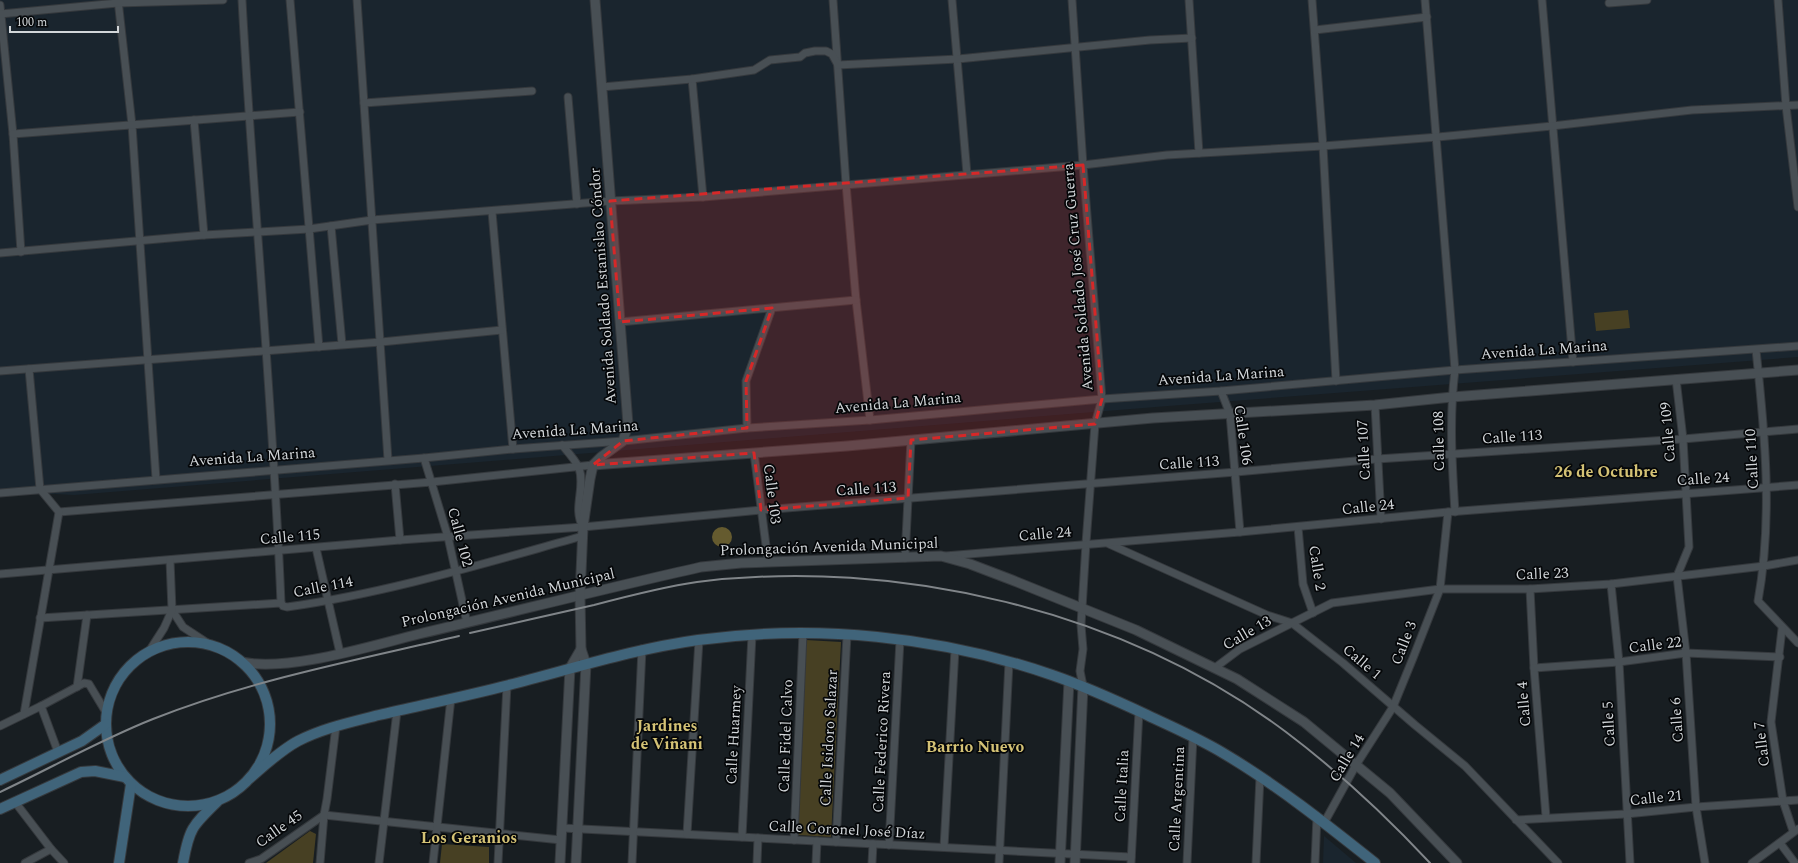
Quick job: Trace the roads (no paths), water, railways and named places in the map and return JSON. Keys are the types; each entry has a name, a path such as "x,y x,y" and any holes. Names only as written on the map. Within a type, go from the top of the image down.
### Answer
{"main road":[{"name":"Prolongación Avenida Municipal","path":"250,778 264,753 269,734 269,715 261,688 251,672 241,662 229,653 212,646 193,642 174,643 148,653 132,664 120,678 111,695 106,719 107,739 111,752 128,780 146,795 173,805 192,806 219,800 236,790 297,742 336,726 507,685 642,650 699,640 752,635 803,633 847,635 900,640 955,649 1009,662 1083,686 1193,737 1260,777 1321,820 1375,863"},
{"path":"0,780 82,741 106,719"},
{"name":"Prolongación Avenida Municipal","path":"0,809 81,772 95,771 128,780"},
{"path":"119,863 128,780"},
{"path":"183,863 188,838 195,824 219,800"}],"street":[{"path":"0,14 118,2 223,0"},
{"path":"242,0 248,116 259,232 275,470 281,603"},
{"path":"290,0 319,347"},
{"path":"357,0 388,460"},
{"name":"Avenida Soldado Estanislao Cóndor","path":"595,0 628,424 623,441"},
{"path":"833,0 856,300 870,420"},
{"path":"952,0 967,174"},
{"name":"Avenida Soldado José Cruz Guerra","path":"1072,0 1083,165 1102,399 1095,424 1081,625 1083,649 1080,671 1083,686 1075,859"},
{"path":"1189,0 1199,153"},
{"path":"1312,0 1323,146 1336,381"},
{"name":"Calle 108","path":"1426,0 1438,137 1455,370 1452,397 1451,512 1440,589"},
{"path":"1542,0 1573,362"},
{"path":"1609,3 1647,0"},
{"path":"1778,0 1786,106 1798,207"},
{"path":"118,2 132,125 156,479"},
{"path":"0,5 21,252"},
{"path":"1315,30 1427,17"},
{"path":"838,66 958,59 1076,47 1192,38"},
{"path":"602,87 692,79 754,70 770,60 800,57 805,53 816,51 826,51 832,54 838,66"},
{"path":"692,79 704,196"},
{"path":"364,103 532,91"},
{"path":"568,97 576,204"},
{"path":"0,253 204,235 309,229 372,220 492,212 610,201 704,196 1083,165 1167,155 1323,146 1438,137 1692,110 1798,105"},
{"path":"12,134 300,112"},
{"path":"194,120 204,235"},
{"path":"492,212 513,449"},
{"path":"330,226 342,344"},
{"path":"620,322 856,300"},
{"path":"747,428 746,381 772,308"},
{"path":"0,371 381,342 502,330"},
{"name":"Avenida La Marina","path":"0,493 623,441 747,428 870,420 1455,370 1798,346"},
{"name":"Calle 110","path":"1756,350 1768,487 1764,566 1758,602 1782,629"},
{"path":"28,369 40,489 59,512"},
{"path":"59,512 432,482 593,465 911,440 1153,418 1374,405 1452,397 1798,370"},
{"name":"Calle 109","path":"1676,379 1683,438 1689,547 1677,576"},
{"name":"Calle 106","path":"1221,391 1230,414 1240,532"},
{"name":"Calle 107","path":"1374,405 1381,519"},
{"name":"Calle 113","path":"583,532 761,510 1236,472 1377,459 1451,455 1798,429"},
{"path":"905,558 911,440"},
{"path":"576,863 586,664 581,649 580,596 583,532 593,465 601,457 623,441"},
{"path":"562,445 579,467 581,476 577,512 583,532"},
{"name":"Calle 103","path":"754,453 768,562"},
{"name":"Calle 102","path":"424,458 448,537 468,623"},
{"path":"396,484 400,540"},
{"name":"Calle 24","path":"941,556 1298,527 1451,512 1798,485"},
{"path":"24,714 59,512"},
{"name":"Calle 2","path":"1298,527 1303,584 1313,613"},
{"name":"Calle 115","path":"0,576 48,570 400,540 583,532"},
{"name":"Calle 114","path":"40,618 281,603 283,606 287,607 328,601 456,571 583,532"},
{"name":"Calle 1","path":"1107,543 1267,614 1292,623 1343,663 1465,766 1558,863"},
{"path":"316,548 340,653"},
{"name":"Prolongación Avenida Municipal","path":"241,662 258,665 273,664 340,653 701,567 768,562 941,556 970,564 1083,608 1163,642 1216,667 1304,722 1390,793 1457,863"},
{"path":"148,653 164,628 172,610 170,560"},
{"name":"Calle 23","path":"1292,623 1332,603 1440,589 1530,589 1611,584 1764,566 1798,560"},
{"name":"Calle 6","path":"1677,576 1686,653 1696,807 1705,863"},
{"name":"Calle 5","path":"1611,584 1619,662 1626,814 1630,863"},
{"name":"Calle 3","path":"1393,706 1440,589"},
{"name":"Calle 4","path":"1530,589 1534,668 1546,817"},
{"path":"172,610 183,627 212,646"},
{"path":"77,687 87,615"},
{"name":"Calle 13","path":"1216,667 1240,649 1292,623"},
{"path":"1782,629 1798,643"},
{"name":"Calle 7","path":"1782,629 1780,657 1771,722 1783,801 1796,830"},
{"name":"Calle Fidel Calvo","path":"794,840 803,633"},
{"name":"Calle Huarmey","path":"742,837 752,635"},
{"name":"Calle Isidoro Salazar","path":"836,842 847,635"},
{"path":"687,834 699,640"},
{"name":"Calle Federico Rivera","path":"889,845 900,640"},
{"path":"560,863 570,668 581,649"},
{"path":"944,848 955,649"},
{"path":"632,863 642,650"},
{"name":"Calle 22","path":"1534,668 1619,662 1686,653 1780,657"},
{"path":"999,863 1009,662"},
{"path":"1060,863 1069,681 1080,671"},
{"path":"0,726 84,683 89,684 106,719"},
{"path":"498,863 507,685"},
{"path":"433,863 451,698"},
{"path":"41,706 58,752"},
{"name":"Calle 14","path":"1321,820 1393,706"},
{"path":"378,863 397,711"},
{"name":"Calle Italia","path":"1131,860 1139,711"},
{"path":"320,863 324,815 336,726"},
{"name":"Calle Argentina","path":"1187,863 1193,737"},
{"path":"1256,863 1260,777"},
{"name":"Calle 21","path":"1516,820 1546,817 1626,814 1696,807 1798,800"},
{"path":"15,802 48,851 64,863"},
{"path":"324,815 561,840"},
{"name":"Calle 45","path":"249,863 260,861 324,815"},
{"path":"1315,863 1321,820"},
{"name":"Calle Coronel José Díaz","path":"562,828 1060,853 1075,859 1131,860"},
{"path":"1752,863 1796,830"},
{"path":"757,863 758,838"},
{"path":"816,863 817,841"},
{"path":"1780,843 1795,863"},
{"path":"872,863 873,844"},
{"path":"25,863 48,851"},
{"path":"44,863 48,851"}],"railway":[{"path":"470,633 671,586 697,582 773,576 850,578 928,586 1005,602 1081,624 1153,654 1222,690 1305,746 1379,812 1430,863"},
{"path":"0,792 133,727 190,705 304,672 459,636"}],"district":[{"name":"26 de Octubre","path":"1606,472"},
{"name":"Jardines de Viñani","path":"667,735"},
{"name":"Barrio Nuevo","path":"975,747"},
{"name":"Los Geranios","path":"469,838"}]}
